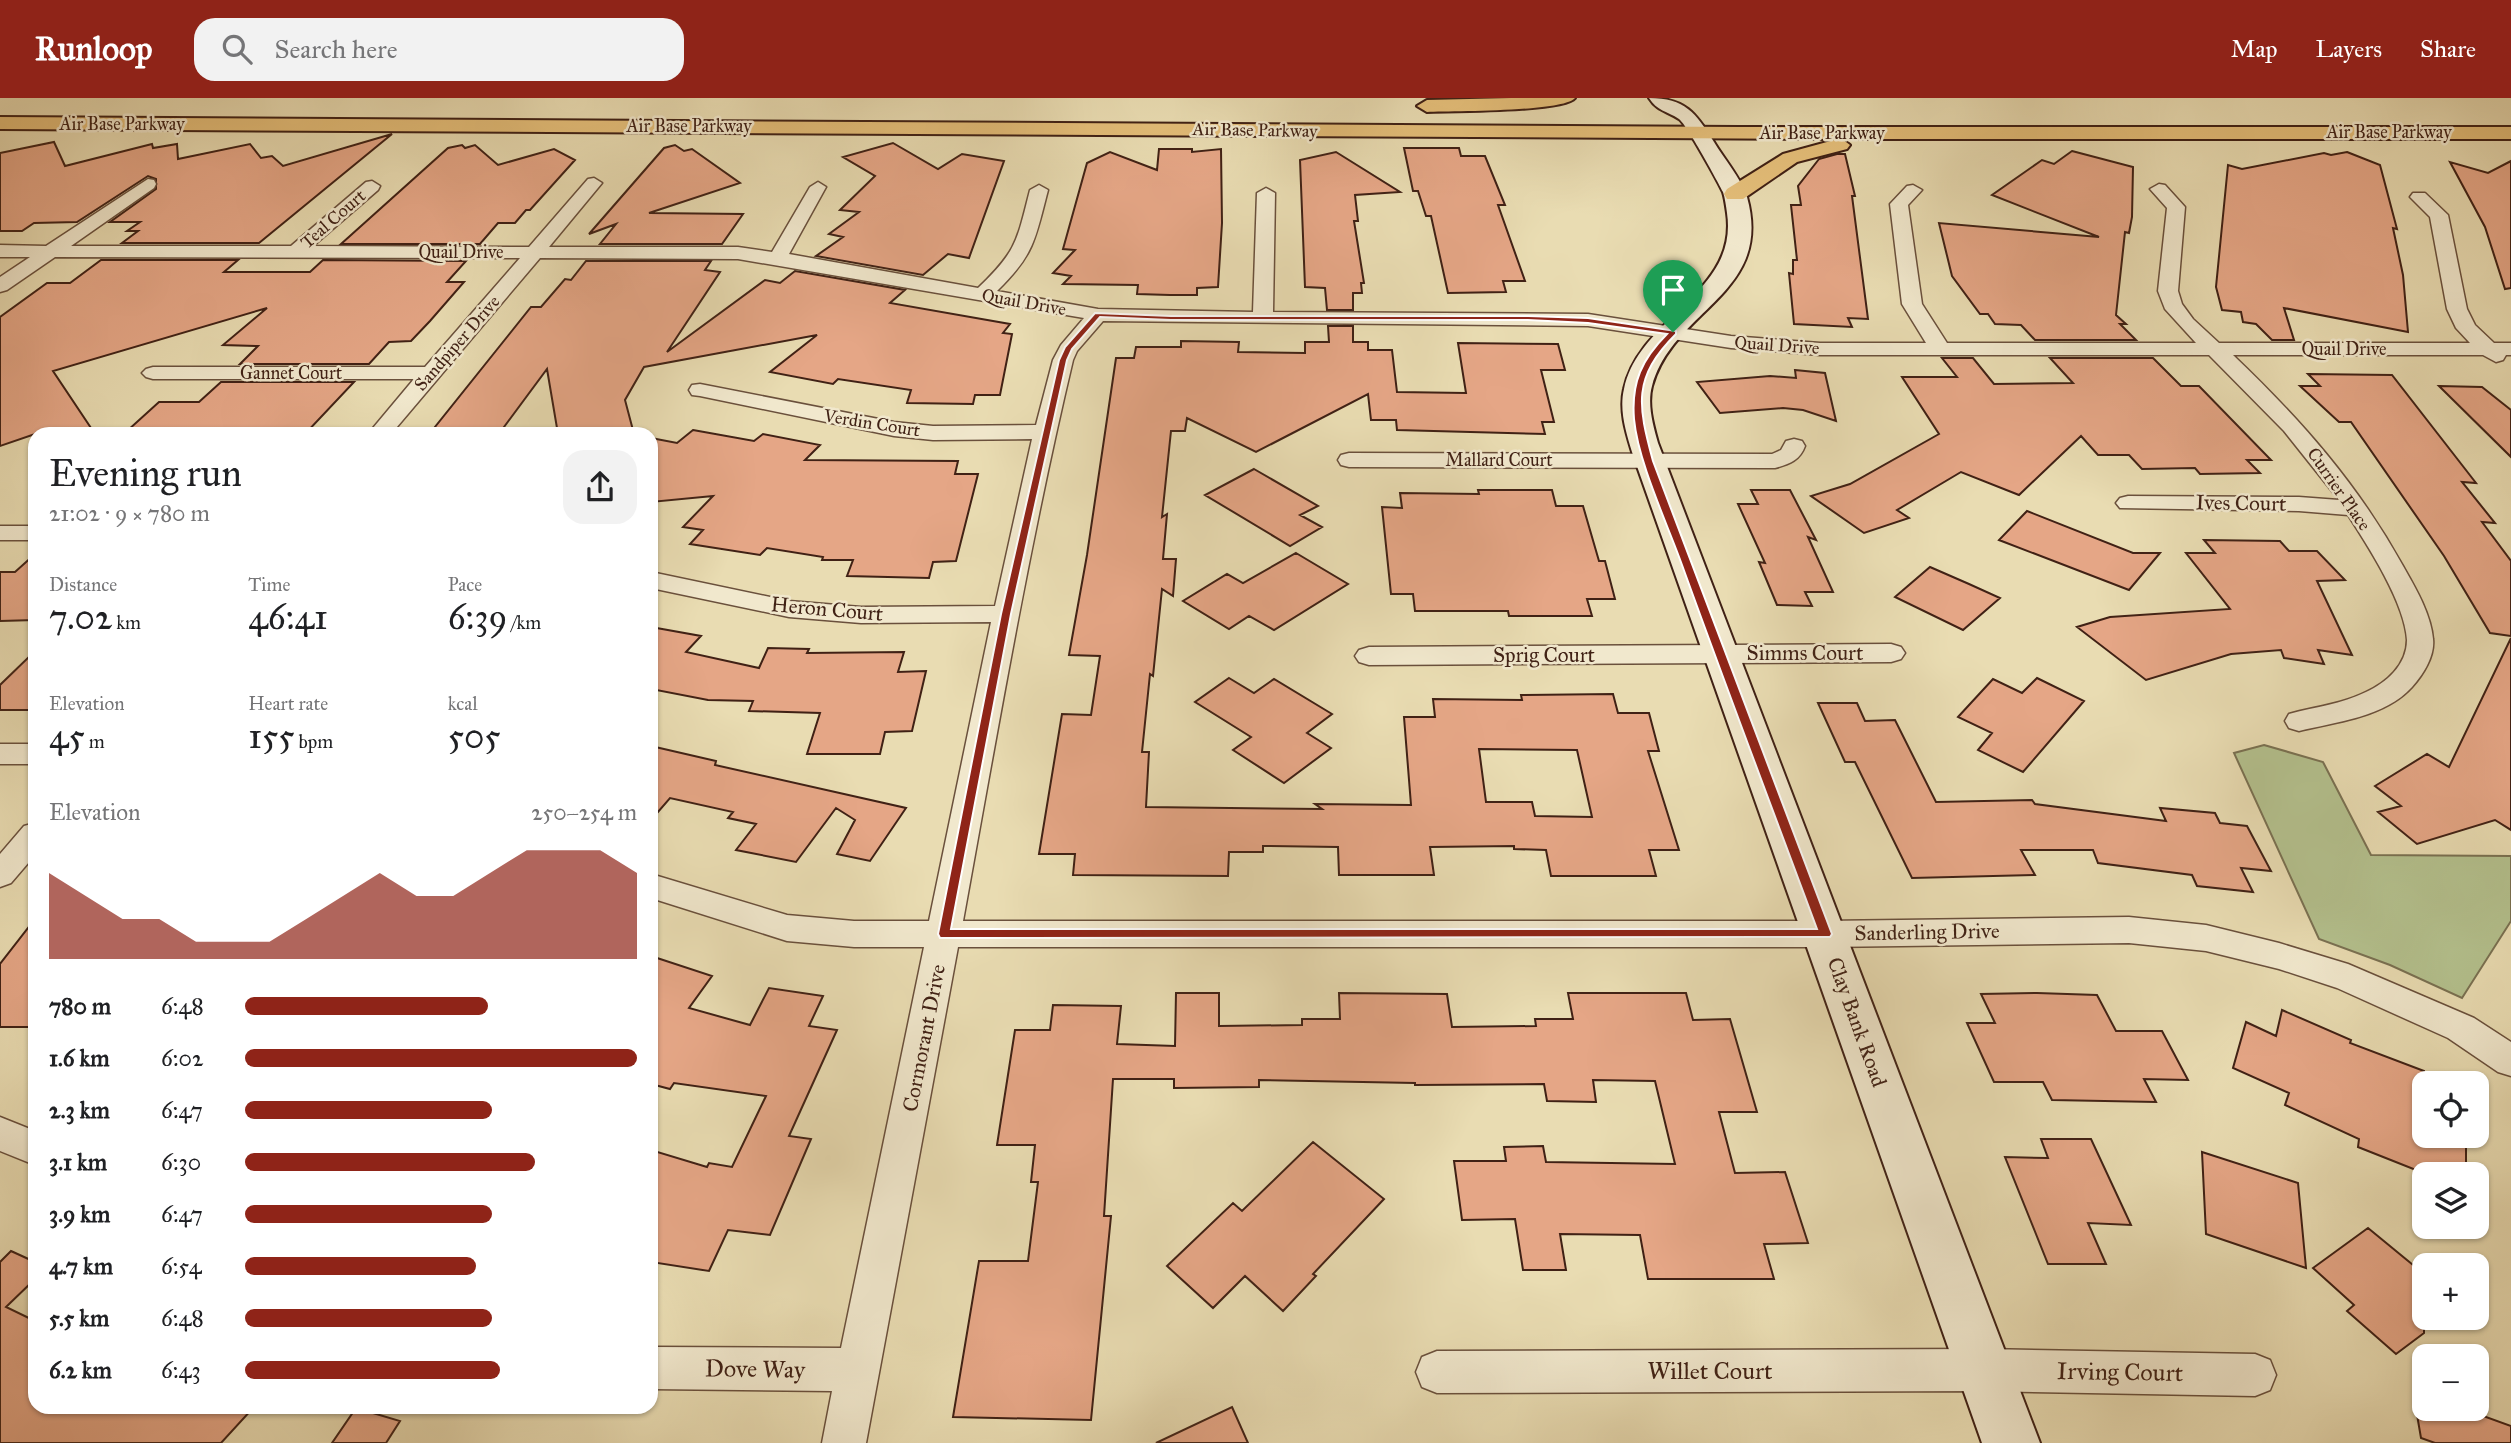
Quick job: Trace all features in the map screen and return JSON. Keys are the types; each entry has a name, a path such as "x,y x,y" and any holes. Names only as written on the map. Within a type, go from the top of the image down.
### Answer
{"main road":[{"path":"1414,107 1510,104 1565,98"},
{"name":"Air Base Parkway","path":"0,110 2511,119"},
{"path":"1260,114 1322,111"},
{"name":"Air Base Parkway","path":"0,123 1692,116 1941,132 2511,133"},
{"path":"1735,194 1801,154 1843,145 1941,132"}],"street":[{"name":"Clay Bank Road","path":"1660,98 1663,104 1692,116 1735,194 1741,224 1739,253 1721,281 1652,354 1638,387 1638,421 1649,461 1719,653 2011,1443"},
{"path":"0,286 148,184"},
{"name":"Sandpiper Drive","path":"385,427 594,184"},
{"name":"Teal Court","path":"295,252 372,186"},
{"path":"778,258 818,187"},
{"name":"Currier Place","path":"2159,189 2176,207 2168,291 2172,305 2186,323 2327,466 2412,607 2421,641 2410,670 2381,699 2299,721"},
{"path":"1913,190 1899,204 1912,304 1941,349"},
{"path":"982,295 1012,266 1024,247 1039,191"},
{"path":"1263,317 1266,193"},
{"path":"2419,197 2439,215 2457,309 2466,328 2486,349 2511,368"},
{"name":"Quail Drive","path":"0,251 701,252 778,258 1098,315 1171,318 1576,320 1780,347 2511,349"},
{"name":"Cormorant Drive","path":"844,1443 1006,614 1045,432 1063,360 1068,349 1098,315"},
{"name":"Gannet Court","path":"153,373 430,373"},
{"name":"Verdin Court","path":"700,390 894,429 933,433 1045,432"},
{"name":"Mallard Court","path":"1349,460 1775,461 1791,454 1794,446"},
{"name":"Ives Court","path":"2127,503 2286,503 2354,508"},
{"path":"0,533 28,533"},
{"name":"Heron Court","path":"658,581 789,609 861,615 1006,614"},
{"name":"Simms Court","path":"1719,653 1891,653"},
{"name":"Sprig Court","path":"1369,656 1719,653"},
{"path":"0,754 28,754"},
{"path":"0,875 28,842"},
{"name":"Sanderling Drive","path":"658,888 787,928 855,934 1825,934 2129,930 2206,938 2279,956 2348,978 2461,1028 2511,1061"},
{"path":"0,1134 28,1145"},
{"name":"Dove Way","path":"658,1368 860,1370"},
{"name":"Willet Court","path":"1437,1372 1984,1370"},
{"name":"Irving Court","path":"1984,1370 2255,1376"}],"green space":[{"path":"2264,745 2323,762 2371,855 2511,856 2511,921 2462,998 2390,965 2319,939 2234,753"}],"building":[{"path":"392,134 259,243 122,243 138,231 127,231 140,222 110,222 156,189 156,179 148,176 77,222 34,223 22,231 0,231 0,153 54,142 65,166 152,144 153,148 177,144 178,159 250,144 261,158 272,156 283,166"},
{"path":"893,143 938,169 962,154 1004,161 969,258 948,254 923,275 816,256 843,237 829,234 859,212 840,210 875,176 843,157"},
{"path":"462,145 465,148 475,145 498,165 554,149 575,160 530,210 526,210 515,223 498,223 480,244 341,244 448,148"},
{"path":"675,145 684,151 692,149 740,183 649,213 743,214 722,244 600,244 616,224 589,234 664,148"},
{"path":"1404,148 1459,148 1461,156 1485,156 1505,205 1498,205 1525,281 1503,281 1506,292 1448,293 1431,216 1426,216 1418,191 1413,191"},
{"path":"1159,149 1192,149 1192,152 1221,149 1222,223 1218,287 1197,288 1197,295 1170,295 1137,294 1138,285 1063,284 1071,276 1053,273 1075,250 1063,249 1087,163 1110,152 1157,170"},
{"path":"2072,151 2133,167 2132,217 2129,233 2125,232 2116,315 2126,324 2120,324 2136,340 2035,340 2021,325 1995,324 1988,314 1980,314 1952,276 1939,223 2099,237 1992,195 2042,160 2054,164"},
{"path":"1336,152 1400,192 1355,195 1358,221 1354,221 1364,283 1361,283 1362,293 1353,293 1353,310 1327,310 1325,288 1305,287 1300,160"},
{"path":"2347,152 2380,165 2397,229 2393,228 2403,275 2408,332 2284,308 2294,340 2272,340 2256,324 2243,322 2241,312 2222,310 2216,287 2228,165 2242,169 2324,153 2331,155"},
{"path":"1845,154 1855,196 1852,196 1868,319 1848,318 1852,327 1794,324 1789,273 1793,274 1793,260 1797,260 1791,205 1801,205 1798,186 1819,159"},
{"path":"2511,161 2511,288 2505,289 2485,227 2450,162 2488,173"},
{"path":"101,260 238,260 224,272 310,272 323,260 466,261 447,282 464,282 430,321 411,341 389,342 369,364 240,364 258,346 223,345 267,308 53,371 90,427 28,427 28,436 0,446 0,317 47,283 70,283"},
{"path":"586,261 711,261 705,270 720,272 667,352 765,280 780,283 795,271 905,290 890,303 1010,324 1003,333 1012,334 1000,395 975,395 973,404 907,403 911,390 838,379 833,384 770,372 817,335 644,367 625,400 632,427 557,427 547,369 504,427 435,427 531,307 541,307 565,279 571,280"},
{"path":"1328,326 1353,326 1353,342 1368,342 1368,350 1392,350 1397,392 1466,393 1458,343 1558,344 1565,370 1541,370 1554,422 1542,422 1545,434 1397,430 1396,420 1371,420 1368,394 1256,452 1187,418 1185,431 1171,431 1162,517 1167,514 1163,559 1176,559 1173,596 1162,589 1153,676 1150,674 1142,752 1149,752 1146,807 1322,809 1315,804 1411,805 1404,717 1435,717 1433,699 1522,700 1521,695 1613,694 1618,713 1649,713 1659,751 1648,751 1679,850 1649,850 1656,876 1551,876 1546,850 1514,849 1514,846 1430,847 1434,875 1339,875 1338,847 1263,846 1263,852 1229,852 1228,876 1073,875 1075,854 1039,854 1062,714 1091,715 1100,656 1069,655 1087,555 1116,358 1134,358 1136,347 1181,347 1181,341 1239,342 1238,352 1305,353 1305,342 1329,342","holes":["1479,749 1577,750 1592,817 1535,816 1532,802 1486,802"]},
{"path":"1942,358 1973,358 1994,384 2073,383 2050,358 2153,358 2181,386 2199,386 2271,460 2247,460 2260,473 2200,474 2195,468 2142,469 2129,455 2098,455 2081,436 2019,495 1961,472 1897,510 1909,518 1864,533 1811,496 1850,484 1939,434 1902,377 1957,377"},
{"path":"1795,370 1825,373 1836,421 1803,410 1783,408 1720,413 1697,382 1770,376 1796,378"},
{"path":"2308,374 2392,375 2476,483 2462,482 2495,523 2482,522 2511,561 2511,636 2490,633 2444,556 2351,422 2339,422 2300,386 2320,386"},
{"path":"221,382 354,382 312,427 131,427 159,402 199,402"},
{"path":"2439,386 2482,387 2511,410 2511,457"},
{"path":"693,430 754,441 763,434 820,445 805,460 958,461 955,474 978,474 956,561 933,562 929,578 847,576 853,560 822,560 823,557 767,548 760,555 690,544 703,530 683,527 713,496 658,501 658,439 677,443"},
{"path":"1254,469 1318,506 1300,515 1322,527 1290,546 1205,495"},
{"path":"1478,490 1552,490 1556,506 1583,506 1599,561 1605,561 1615,599 1587,599 1592,616 1509,616 1508,611 1415,611 1413,594 1391,594 1382,507 1402,508 1400,493 1479,494"},
{"path":"1751,490 1790,490 1816,540 1808,537 1833,592 1805,592 1812,606 1777,605 1759,562 1765,563 1738,504 1758,504"},
{"path":"2027,511 2133,553 2160,553 2129,590 1999,540"},
{"path":"2204,540 2280,541 2289,551 2317,551 2345,580 2317,581 2352,655 2318,650 2324,664 2284,658 2281,650 2231,654 2146,680 2077,627 2110,617 2230,609 2186,553 2215,553"},
{"path":"1296,553 1348,584 1274,630 1249,616 1229,629 1183,601 1227,574 1243,583"},
{"path":"28,560 28,620 0,621 0,572 15,572"},
{"path":"1930,567 2000,598 1963,630 1895,597"},
{"path":"658,628 701,636 686,652 759,668 768,648 809,649 807,653 904,652 898,672 926,671 912,731 885,732 880,754 807,754 820,713 749,711 753,701 708,700 658,690"},
{"path":"2511,638 2511,830 2495,820 2417,844 2378,812 2401,806 2375,786 2427,754 2449,767"},
{"path":"28,658 28,710 0,710 0,685"},
{"path":"1229,678 1254,693 1274,679 1332,714 1307,733 1331,748 1284,783 1233,750 1251,737 1195,702"},
{"path":"2037,678 2084,701 2023,772 1978,750 1992,733 1958,717 1993,679 2022,693"},
{"path":"1818,703 1857,703 1865,721 1895,720 1936,802 2032,800 2035,804 2166,821 2160,808 2215,813 2220,823 2247,826 2271,871 2241,868 2253,892 2197,886 2192,875 2098,863 2093,850 2021,850 2035,875 1912,878 1855,762 1845,762"},
{"path":"658,748 716,761 715,765 906,808 870,861 837,854 855,820 836,808 796,862 736,850 756,824 728,818 733,812 670,798 658,812"},
{"path":"28,928 28,1027 0,1027 0,964"},
{"path":"658,958 712,976 689,1008 750,1025 769,988 823,996 809,1026 837,1030 789,1136 811,1139 770,1235 728,1230 709,1271 658,1263 658,1152 707,1167 709,1163 732,1167 766,1096 674,1083 670,1089 658,1086"},
{"path":"1176,993 1219,993 1219,1026 1302,1025 1302,1019 1340,1019 1339,993 1447,994 1452,1027 1536,1026 1535,1019 1573,1019 1568,993 1686,993 1693,1020 1730,1019 1757,1112 1719,1112 1735,1173 1785,1172 1808,1243 1764,1244 1774,1279 1648,1279 1640,1235 1560,1234 1566,1270 1523,1270 1515,1219 1462,1220 1454,1161 1506,1161 1504,1147 1543,1146 1546,1162 1675,1164 1655,1081 1593,1080 1596,1102 1547,1101 1544,1084 1415,1085 1259,1080 1259,1087 1174,1088 1174,1079 1113,1079 1104,1216 1111,1216 1091,1420 953,1417 979,1261 1028,1261 1038,1182 1031,1182 1035,1145 997,1145 1015,1030 1050,1030 1053,1005 1121,1006 1117,1044 1175,1046"},
{"path":"1981,994 2097,995 2116,1031 2162,1031 2188,1080 2144,1079 2156,1102 2052,1100 2043,1082 1994,1082 1967,1023 1995,1023"},
{"path":"2282,1010 2351,1040 2350,1043 2424,1071 2412,1071 2412,1148 2466,1148 2466,1162 2412,1162 2412,1168 2358,1147 2359,1139 2285,1105 2289,1093 2233,1068 2246,1022 2276,1036"},
{"path":"2041,1139 2091,1139 2131,1225 2088,1223 2106,1264 2048,1264 2005,1157 2048,1158"},
{"path":"1313,1142 1384,1199 1313,1274 1316,1276 1283,1311 1245,1276 1213,1308 1167,1266 1233,1203 1242,1211"},
{"path":"2202,1152 2298,1183 2306,1268 2206,1234"},
{"path":"2368,1228 2412,1264 2412,1330 2424,1330 2424,1333 2396,1354 2347,1311 2354,1305 2313,1268"},
{"path":"11,1251 28,1259 28,1286 6,1307 28,1318 28,1414 248,1414 221,1443 0,1443 0,1262"},
{"path":"1232,1407 1248,1443 1156,1443"},
{"path":"352,1414 376,1414 400,1421 386,1443 332,1443"},
{"path":"2489,1418 2511,1426 2511,1443 2435,1443 2421,1438 2418,1421 2489,1421"}],"route":[{"path":"1098,315 1171,318 1528,318 1588,320 1673,332 1652,354 1638,387 1638,421 1649,461 1694,586 1825,934 944,934 1006,614 1045,432 1063,360 1068,349 1098,315"}]}
